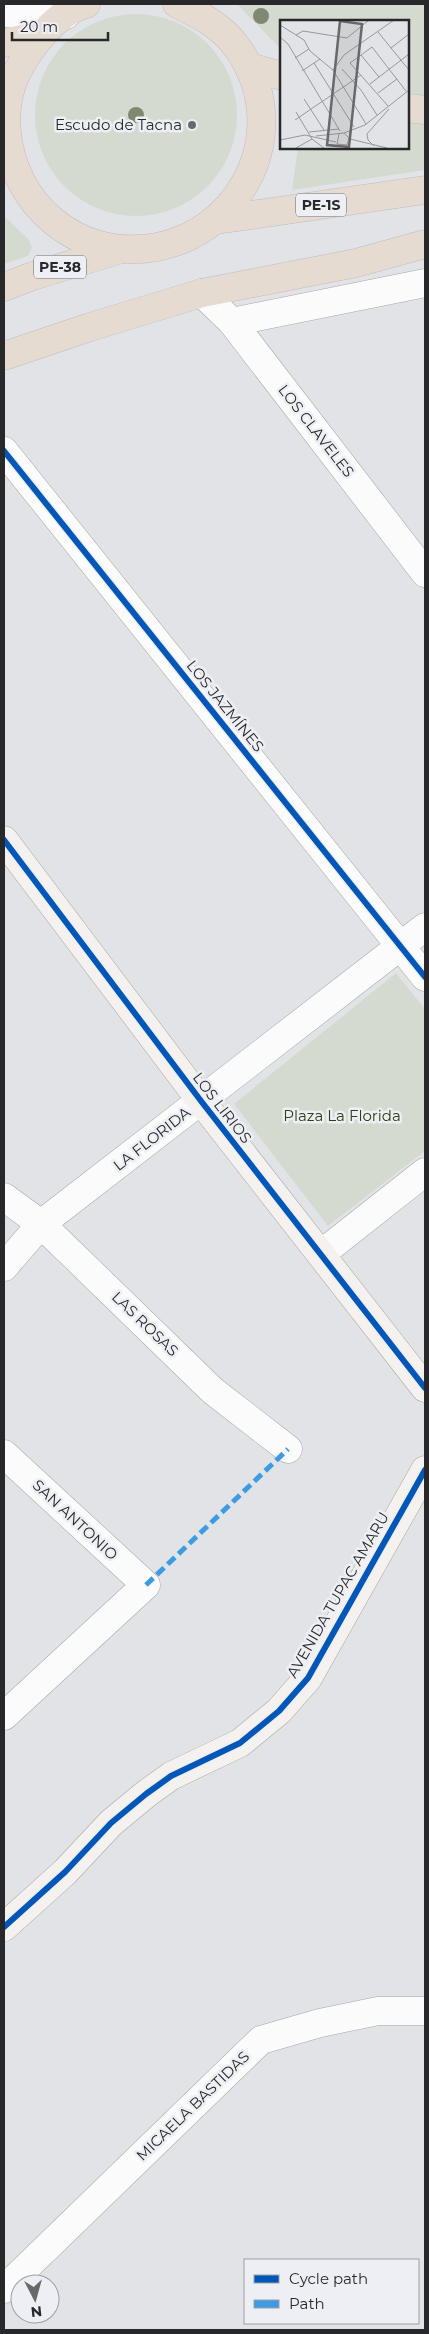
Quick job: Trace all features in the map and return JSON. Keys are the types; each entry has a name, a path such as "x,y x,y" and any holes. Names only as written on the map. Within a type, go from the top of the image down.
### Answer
{"highway":[{"name":"PE-1S","path":"79,7 41,35 27,53 12,82 6,114 8,163 29,197 53,222 84,241 118,250 153,249 186,239 216,220 244,188 259,149 261,107 249,67 232,42 206,12 177,4"},
{"path":"4,43 41,35"},
{"path":"249,67 280,75"},
{"path":"409,108 425,110"},
{"name":"PE-1S","path":"216,220 425,190"},
{"path":"4,356 90,327 202,293 356,263 425,244"},
{"name":"PE-38","path":"4,287 33,276 118,250"}],"street":[{"path":"4,13 79,7"},
{"path":"232,322 425,283"},
{"name":"LOS CLAVELES","path":"202,293 232,322 425,573"},
{"name":"LOS JAZMÍNES","path":"4,451 425,977"},
{"name":"LOS LIRIOS","path":"4,840 201,1101 425,1388"},
{"name":"LA FLORIDA","path":"4,1267 42,1224 425,927"},
{"path":"320,1254 425,1172"},
{"name":"LAS ROSAS","path":"4,1197 42,1224 213,1391 288,1449"},
{"name":"SAN ANTONIO","path":"4,1454 146,1586 4,1716"},
{"name":"AVENIDA TUPAC AMARU","path":"4,1927 65,1872 111,1823 146,1794 171,1776 240,1743 279,1711 308,1678 425,1470"},
{"name":"MICAELA BASTIDAS","path":"4,2289 261,2040 320,2023 378,2011 425,2011"}],"green space":[{"path":"237,4 425,4 425,96 409,93 409,20 280,20 280,48"},
{"path":"126,14 146,14 175,21 208,43 230,76 237,105 237,125 230,154 208,187 175,209 146,216 126,216 97,209 64,187 42,154 35,125 35,105 42,76 64,43 97,21"},
{"path":"409,121 425,124 425,170 292,190 298,149 409,149"},
{"path":"4,216 28,239 32,247 28,256 4,264"},
{"name":"Plaza La Florida","path":"396,973 425,1009 425,1151 328,1226 234,1104"}],"marked path":[{"path":"146,1585 288,1449"}],"cycle path":[{"path":"4,451 425,977"},
{"path":"4,840 201,1101 425,1388"},
{"path":"4,1927 65,1872 111,1823 146,1794 171,1776 240,1743 279,1711 308,1678 425,1470"}],"place":[{"name":"Escudo de Tacna","path":"192,125"}]}
